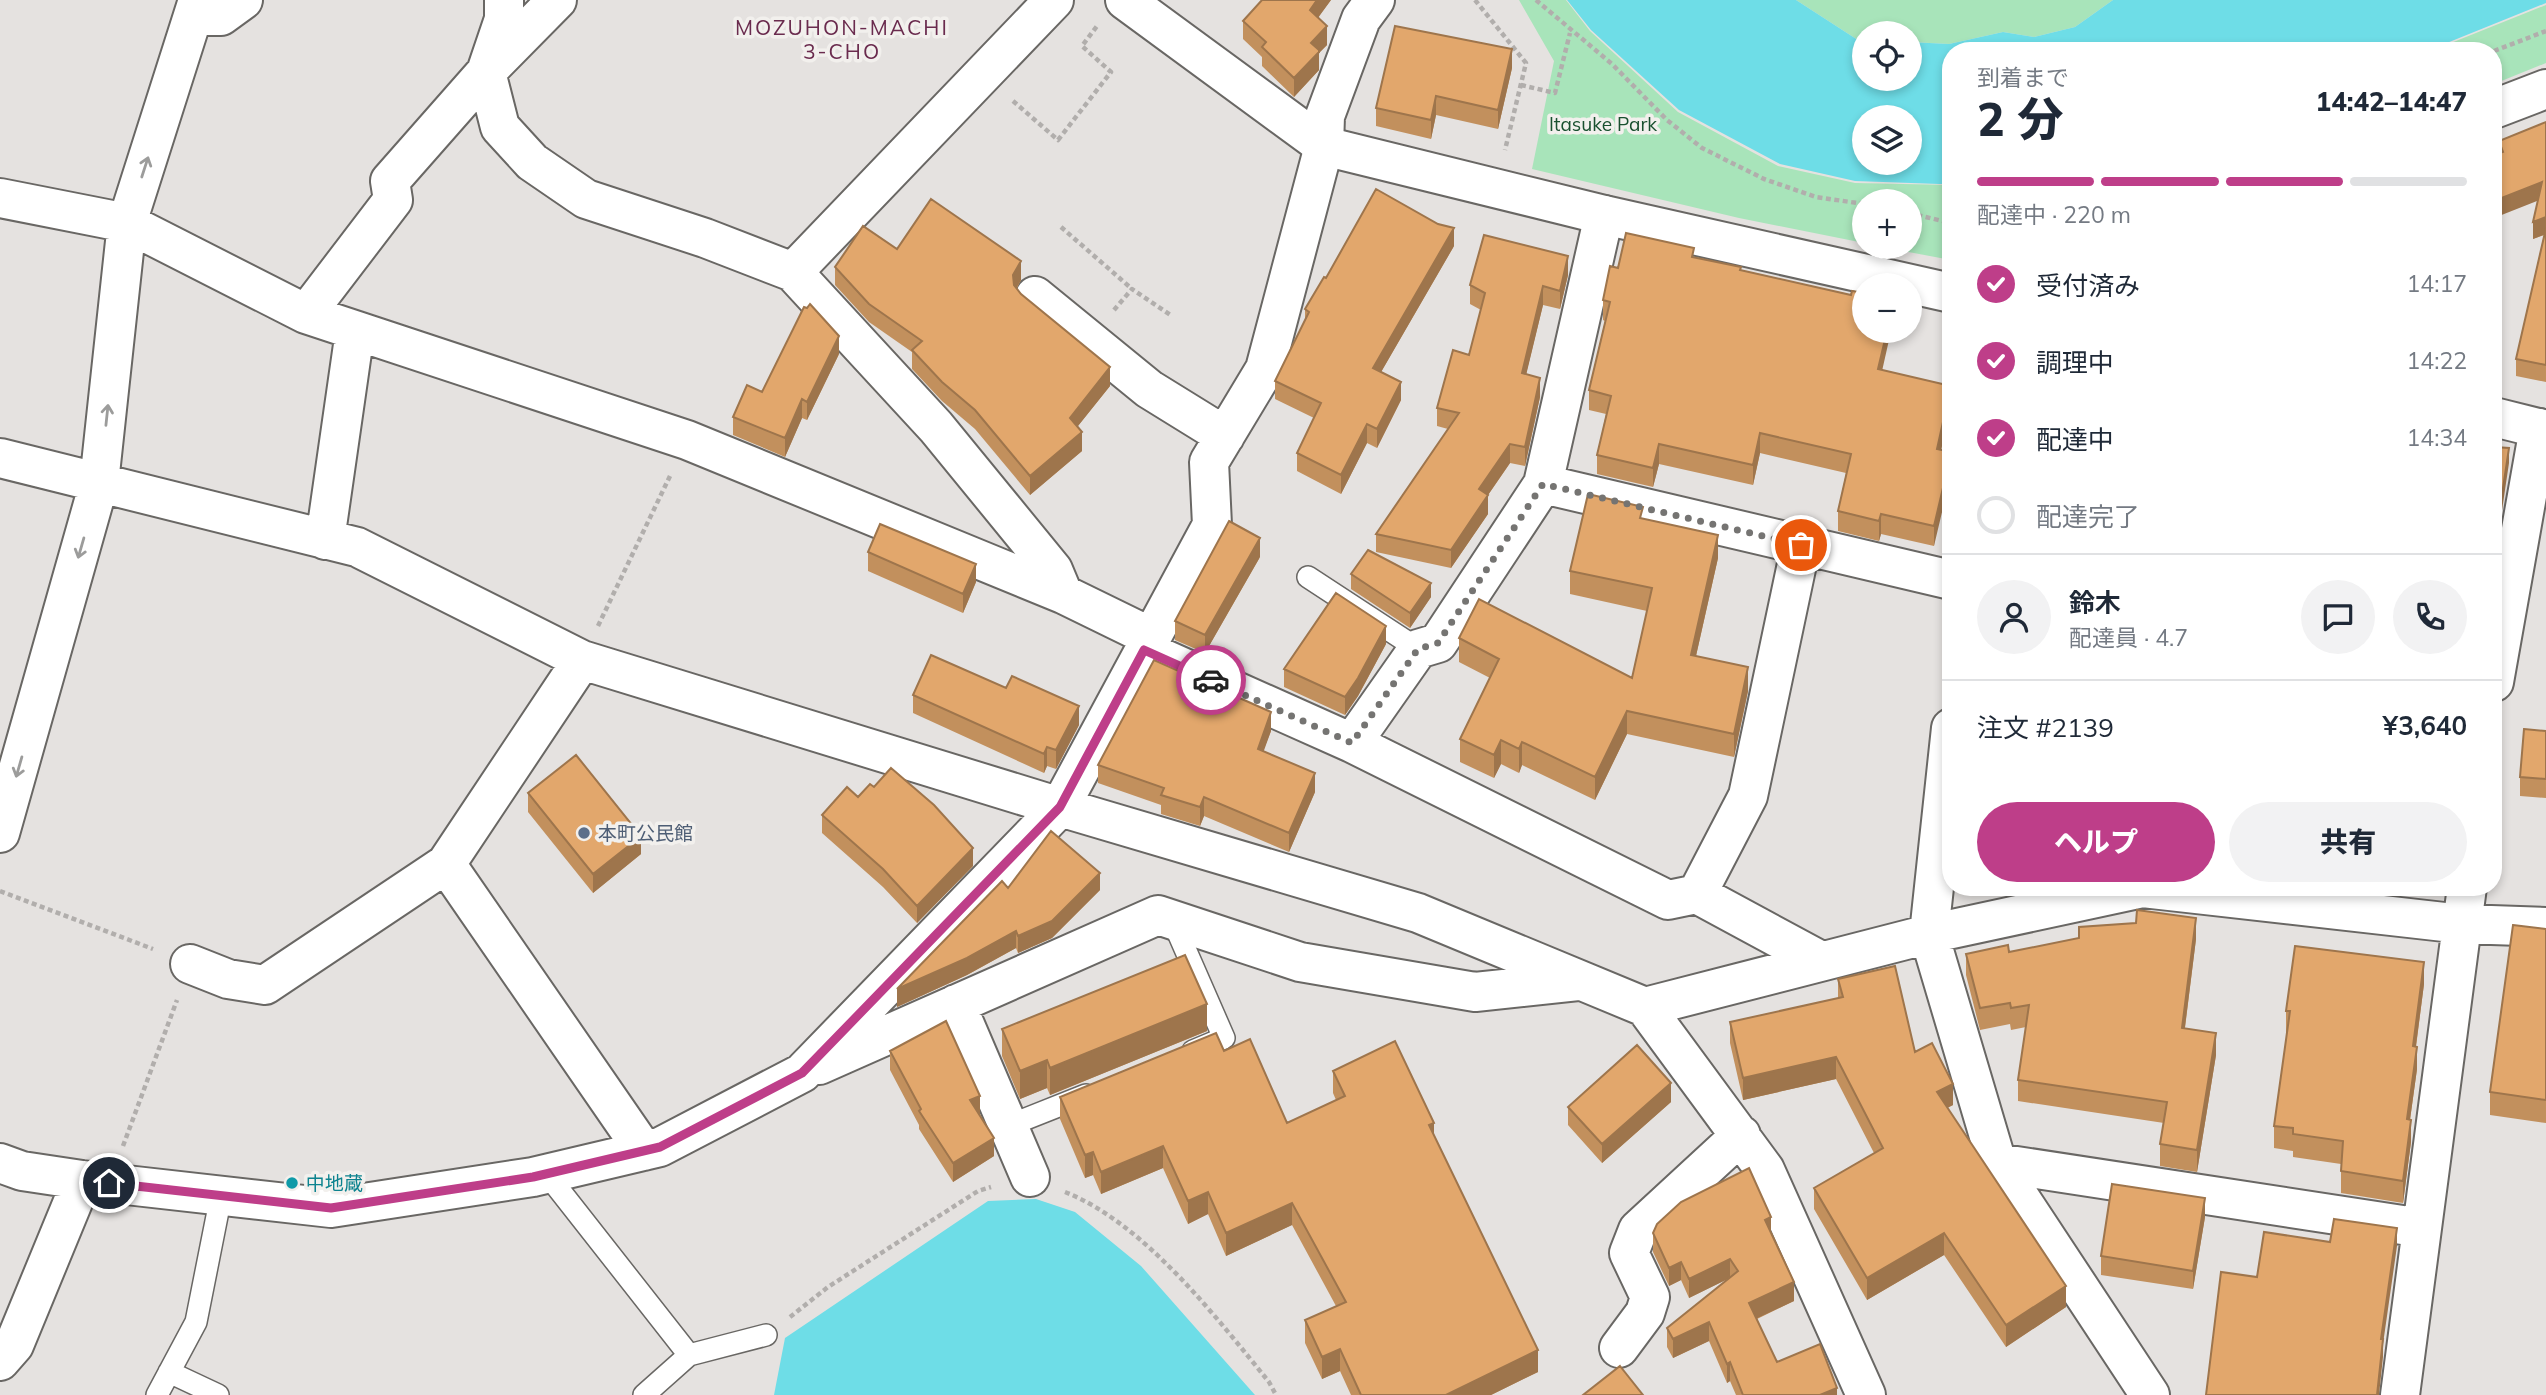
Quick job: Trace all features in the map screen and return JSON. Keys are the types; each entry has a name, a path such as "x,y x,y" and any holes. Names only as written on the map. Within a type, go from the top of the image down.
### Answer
{"street":[{"path":"0,833 99,483 127,223 196,8 221,16 243,0"},
{"path":"504,0 504,19 486,72 500,127 532,162 586,199 705,238 793,272 936,427 1054,570 1063,594"},
{"path":"306,314 393,200 390,181 486,72 557,0"},
{"path":"793,272 1054,0"},
{"path":"802,1073 1060,807 1212,525 1209,462 1265,369 1324,146 1325,117 1361,19 1375,0"},
{"path":"1114,9 1324,146 1604,215 1942,291"},
{"path":"2502,106 2546,89"},
{"path":"0,198 127,223 306,314 687,440 1063,594 1147,644 1668,900 1697,894 1821,961"},
{"path":"1352,743 1418,649 1438,643 1543,484 1604,215"},
{"path":"1035,296 1149,390 1225,436"},
{"path":"326,540 355,331"},
{"path":"2502,419 2543,429 2502,625"},
{"path":"0,458 358,547 582,660 1060,807 1418,913 1645,1007 1765,1170 1866,1395"},
{"path":"1543,484 1942,578"},
{"path":"1697,894 1748,796 1801,545"},
{"path":"190,964 228,979 265,985 446,864 582,660"},
{"path":"1942,816 1930,934 1997,1163 2150,1395"},
{"path":"446,864 644,1151"},
{"path":"1645,1007 1930,934 2106,896"},
{"path":"2286,896 2464,906 2546,927"},
{"path":"2400,1395 2464,906"},
{"path":"0,1163 22,1171 95,1182 331,1208 546,1173 660,1147 802,1073 1158,915 1300,962 1475,992 1580,980"},
{"path":"956,1004 1030,1177"},
{"path":"1619,1348 1645,1313 1650,1297 1629,1253 1638,1230 1741,1135"},
{"path":"1997,1163 2422,1228"},
{"path":"0,1361 14,1345 95,1182"}],"lane":[{"path":"1308,577 1418,649"},
{"path":"1172,919 1224,1038 1173,1059"},
{"path":"1007,1126 1109,1085"},
{"path":"546,1173 689,1355"},
{"path":"157,1395 196,1322 221,1196"},
{"path":"644,1395 689,1355 766,1335"},
{"path":"169,1372 218,1395"}],"path":[{"path":"1535,0 1612,64 1667,120 1702,148 1764,179 1816,197 1852,202"},
{"path":"1479,1 1526,62 1496,189"},
{"path":"1020,93 1012,101 1058,140 1111,72 1082,46 1114,9"},
{"path":"2502,48 2546,31"},
{"path":"1521,85 1555,93 1570,33"},
{"path":"1922,216 1942,221"},
{"path":"1061,228 1132,289 1172,316"},
{"path":"1090,341 1132,289"},
{"path":"582,660 687,440"},
{"path":"0,891 190,964 95,1182"},
{"path":"766,1335 828,1287 978,1191 1030,1177 1086,1200 1127,1228 1202,1300 1269,1382 1276,1395"}],"green space":[{"name":"Itasuke Park","path":"1519,0 1566,0 1590,31 1678,112 1778,166 1855,183 1942,185 1942,258 1922,255 1922,189 1852,189 1852,241 1739,218 1532,169 1554,61"},
{"path":"1796,0 2113,0 2075,27 2034,37 2003,32 1942,44 1922,43 1922,21 1852,21 1852,36"},
{"path":"2546,5 2546,63 2502,81 2502,42 2454,42"}],"water":[{"path":"1567,0 1796,0 1852,36 1852,91 1922,91 1922,43 1942,44 1942,184 1855,181 1780,164 1679,110 1591,30"},
{"path":"2113,0 2546,0 2546,3 2449,42 1958,42 2003,32 2034,37 2075,27"},
{"path":"1036,1199 1075,1212 1141,1266 1255,1395 774,1395 785,1338 988,1201"}],"building":[{"path":"1262,0 1317,0 1310,10 1327,26 1311,43 1319,52 1294,78 1262,47 1266,42 1243,21"},
{"path":"1395,26 1512,49 1498,110 1436,96 1431,120 1376,108"},
{"path":"2546,122 2546,217 2533,222 2542,182 2502,198 2502,140"},
{"path":"1376,189 1438,224 1454,228 1373,368 1401,382 1377,429 1367,424 1341,475 1297,453 1321,403 1275,381 1309,312 1305,309 1324,277 1326,278"},
{"path":"931,199 1021,261 1013,275 1014,285 1021,294 1110,367 1070,418 1082,432 1030,476 975,410 942,382 912,350 922,341 869,304 835,267 863,226 897,249"},
{"path":"2546,228 2546,365 2516,359"},
{"path":"1626,233 1694,248 1692,257 1741,267 1740,270 1851,295 1852,291 1852,343 1884,343 1878,369 1942,384 1942,426 1937,449 1942,450 1942,492 1934,526 1881,514 1879,521 1838,511 1851,454 1760,433 1753,465 1659,444 1653,468 1597,455 1611,396 1589,390 1610,302 1603,300 1610,266 1618,268"},
{"path":"1484,235 1568,256 1560,291 1543,286 1522,373 1540,378 1525,447 1510,444 1479,489 1488,495 1451,550 1376,534 1459,413 1437,408 1453,350 1469,355 1485,293 1470,285"},
{"path":"810,304 839,336 807,402 802,399 785,438 733,417 747,385 762,392 804,307 807,308"},
{"path":"2502,448 2509,448 2502,495"},
{"path":"1588,494 1643,507 1640,518 1718,535 1691,655 1748,667 1734,734 1627,711 1595,777 1522,742 1519,749 1501,740 1494,755 1460,739 1499,659 1459,638 1479,599 1632,678 1652,588 1570,571"},
{"path":"1229,521 1260,538 1205,635 1175,621"},
{"path":"880,524 976,564 963,594 868,552"},
{"path":"1368,550 1431,583 1410,613 1351,574"},
{"path":"1336,593 1386,626 1345,697 1284,669"},
{"path":"931,655 1006,688 1012,676 1079,706 1056,750 1047,747 1044,754 913,695"},
{"path":"1154,660 1271,712 1258,749 1315,773 1289,833 1204,797 1200,807 1161,795 1164,788 1098,765"},
{"path":"2524,729 2546,731 2546,779 2520,777"},
{"name":"本町公民館","path":"576,755 641,836 593,874 528,793"},
{"path":"891,768 934,805 973,848 917,906 883,869 822,815 847,787 858,797 870,784 874,787"},
{"path":"1051,831 1100,873 1052,921 1018,936 1016,931 967,958 897,989 1002,881 1008,888"},
{"path":"2137,910 2196,918 2182,1028 2216,1033 2197,1150 2160,1144 2167,1102 2018,1080 2029,1005 2011,1008 2010,1003 1980,1008 1966,954 2008,945 2009,952 2079,938 2079,927 2136,923"},
{"path":"2513,925 2546,929 2546,1100 2490,1092"},
{"path":"2295,946 2424,962 2413,1046 2417,1047 2407,1119 2411,1120 2403,1181 2341,1171 2343,1141 2293,1134 2293,1128 2274,1126 2290,1011 2286,1011"},
{"path":"1185,955 1207,1004 1050,1068 1047,1060 1020,1071 1002,1029"},
{"path":"1895,966 1915,1052 1932,1043 1953,1084 1937,1092 2066,1286 2006,1325 1944,1233 1867,1278 1814,1188 1883,1148 1836,1057 1743,1078 1730,1022 1843,997 1838,979"},
{"path":"946,1021 980,1096 970,1100 994,1138 953,1163 919,1111 921,1109 890,1051"},
{"path":"1216,1033 1224,1051 1250,1039 1287,1123 1345,1096 1333,1071 1395,1041 1434,1123 1429,1125 1538,1350 1446,1395 1361,1395 1340,1349 1322,1357 1305,1320 1346,1302 1292,1203 1226,1233 1208,1192 1188,1201 1163,1146 1101,1172 1093,1152 1085,1155 1060,1097"},
{"path":"1637,1045 1671,1083 1602,1144 1568,1107"},
{"path":"1749,1168 1771,1217 1765,1220 1794,1282 1749,1303 1777,1362 1820,1344 1837,1388 1820,1395 1743,1395 1730,1362 1727,1364 1709,1322 1673,1339 1667,1328 1738,1271 1730,1259 1689,1279 1681,1262 1669,1268 1653,1233 1657,1224 1681,1202"},
{"path":"2112,1184 2205,1198 2193,1271 2101,1256"},
{"path":"2334,1219 2397,1228 2381,1339 2377,1395 2206,1395 2221,1272 2257,1277 2264,1232 2330,1242"},
{"path":"1620,1366 1643,1395 1583,1395"}],"way so far":[{"path":"1211,680 1352,743 1418,649 1438,643 1543,484 1801,545"}],"place":[{"name":"本町公民館","path":"584,833"},
{"name":"中地蔵","path":"292,1183"}],"district":[{"name":"MOZUHON-MACHI 3-CHO","path":"842,39"}],"route":[{"path":"109,1183 331,1208 533,1177 660,1147 802,1073 1060,807 1144,650 1211,680"}]}
